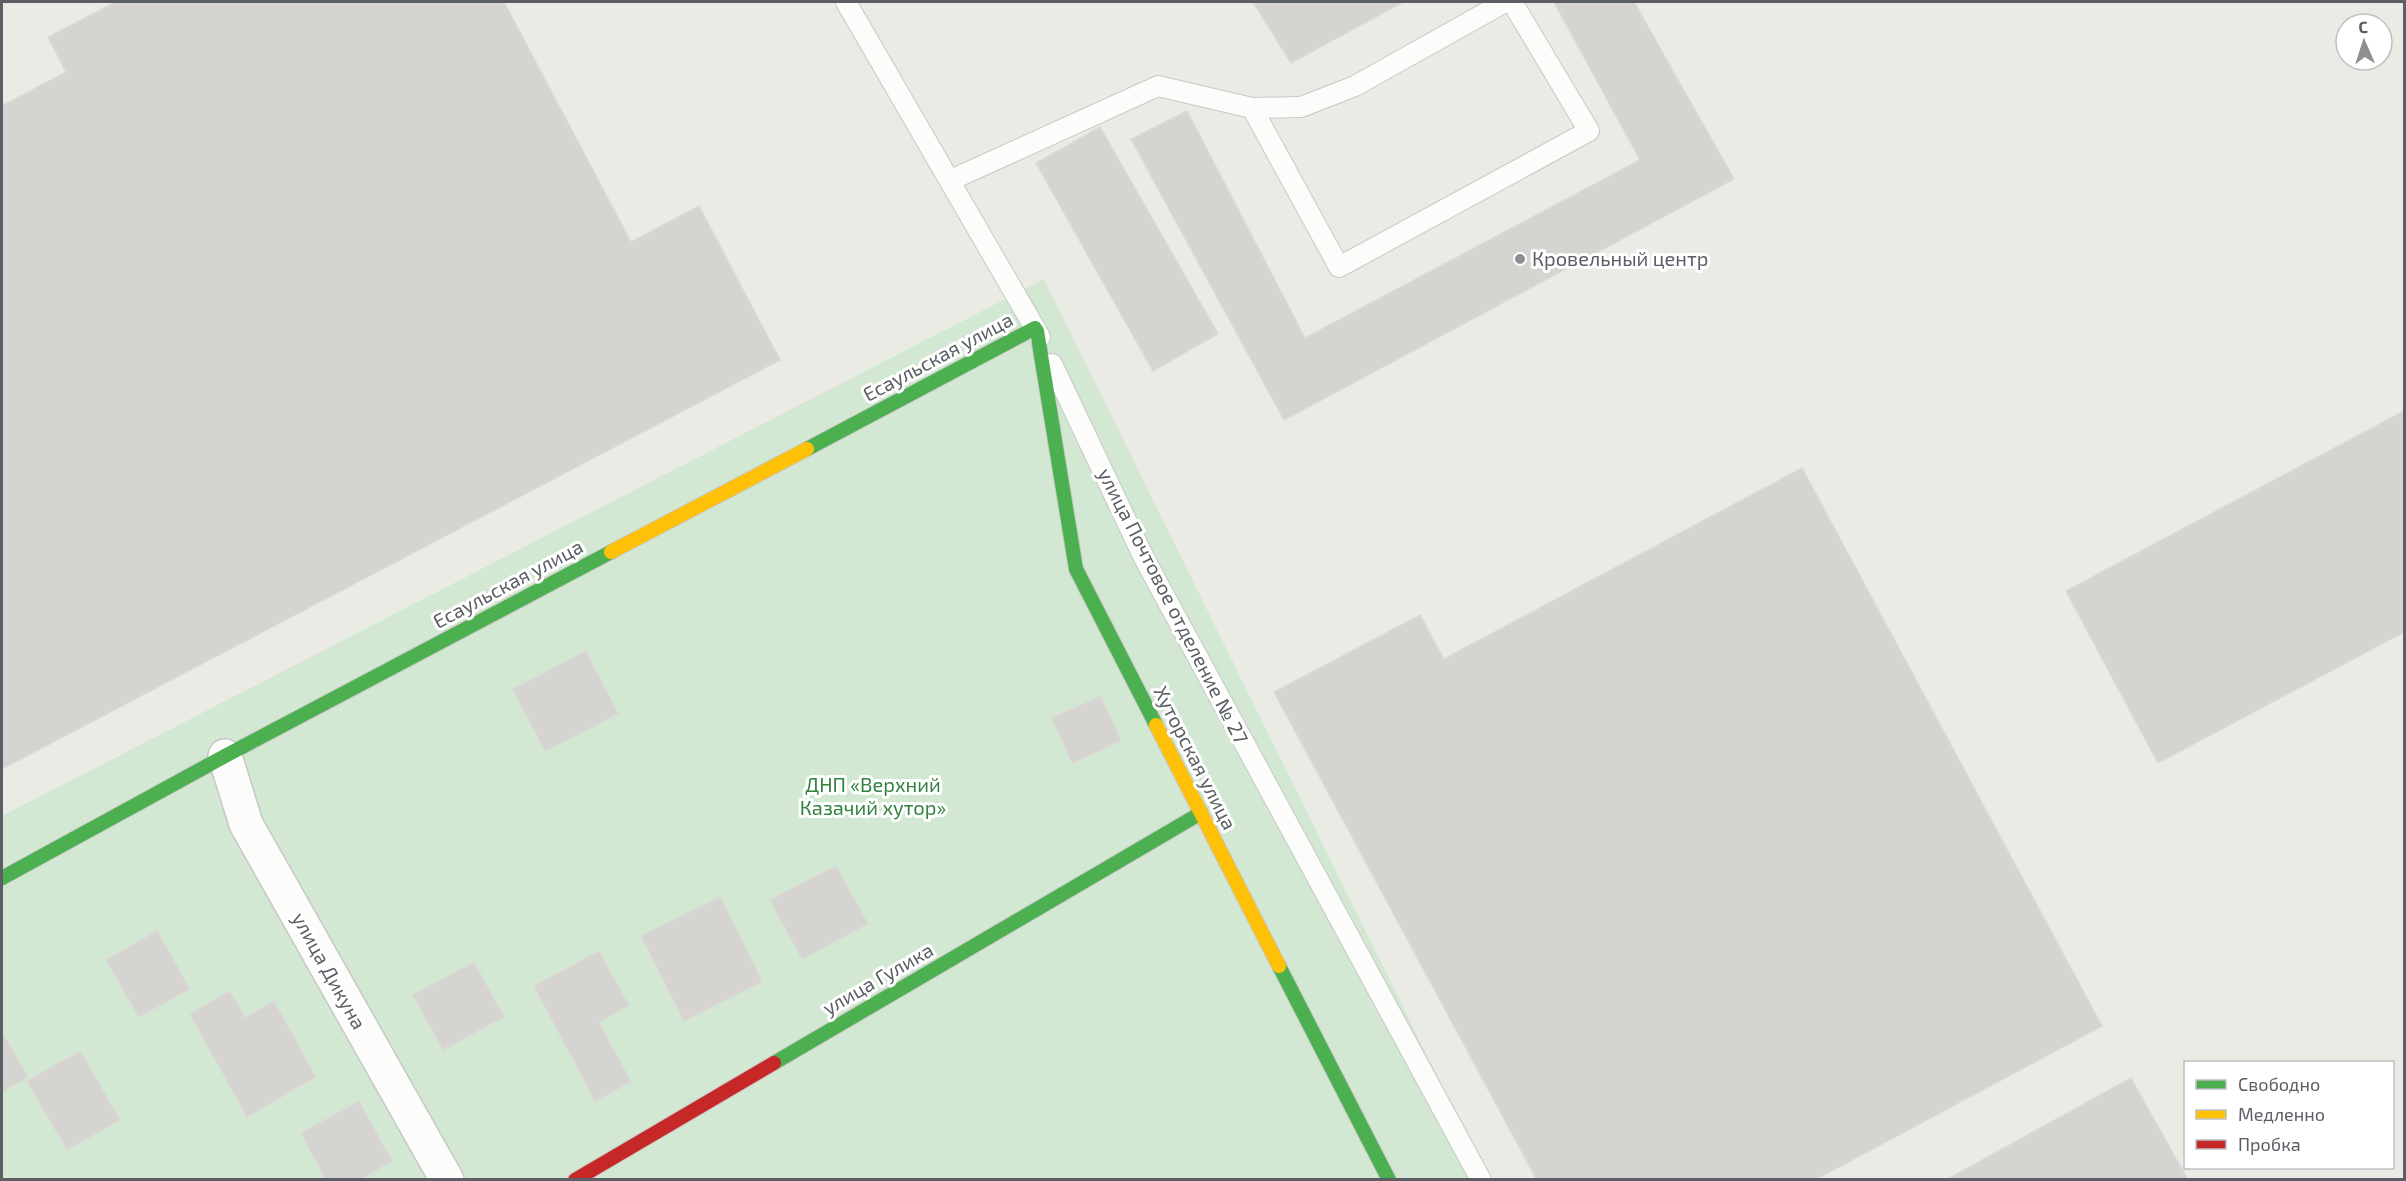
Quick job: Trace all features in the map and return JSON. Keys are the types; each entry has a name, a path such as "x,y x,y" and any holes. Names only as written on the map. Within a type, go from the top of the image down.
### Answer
{"street":[{"name":"Есаульская улица","path":"2,878 225,756 1036,330"},
{"name":"Хуторская улица","path":"1036,330 1076,569 1389,1179"},
{"name":"улица Дикуна","path":"225,756 246,824 447,1179"},
{"name":"улица Гулика","path":"575,1179 1201,813"}],"lane":[{"name":"улица Почтовое отделение № 27","path":"846,2 1036,330 1144,558 1481,1179"},
{"path":"951,180 1158,86 1252,108 1301,107 1354,86 1505,2"},
{"path":"1252,108 1339,267 1589,131 1512,2"}],"green space":[{"name":"ДНП «Верхний Казачий хутор»","path":"1044,279 1488,1179 2,1180 2,816"}],"building":[{"path":"116,2 504,2 631,242 699,206 780,360 2,769 2,106 66,72 48,37"},
{"path":"1253,2 1403,2 1291,63"},
{"name":"Кровельный центр","path":"1554,2 1634,2 1734,179 1284,420 1131,139 1187,111 1305,338 1640,160"},
{"path":"1100,127 1218,334 1153,371 1036,163"},
{"path":"2404,411 2404,632 2158,763 2066,591"},
{"path":"1802,468 2102,1026 1815,1180 1537,1180 1274,692 1420,615 1444,659"},
{"path":"586,651 618,714 545,751 513,689"},
{"path":"1101,696 1121,741 1072,763 1052,718"},
{"path":"836,866 868,924 802,959 770,900"},
{"path":"720,897 762,982 684,1021 641,936"},
{"path":"157,931 190,989 139,1017 106,960"},
{"path":"599,951 629,1006 599,1022 631,1082 595,1101 534,986"},
{"path":"474,962 504,1017 443,1050 413,995"},
{"path":"230,991 245,1018 274,1001 316,1077 247,1117 190,1014"},
{"path":"2,1032 28,1077 2,1092"},
{"path":"80,1051 120,1120 67,1150 27,1081"},
{"path":"2131,1078 2188,1180 1946,1180"},
{"path":"359,1101 392,1161 360,1180 326,1180 301,1133"}],"traffic: fast":[{"path":"807,449 1035,328"},
{"path":"1037,331 1076,569 1156,725"},
{"path":"2,878 225,756 611,552"},
{"path":"774,1063 1201,813"},
{"path":"1279,966 1389,1180"}],"traffic: slow":[{"path":"611,552 807,449"},
{"path":"1156,725 1279,966"}],"traffic: jam":[{"path":"575,1180 774,1063"}],"place":[{"name":"Кровельный центр","path":"1520,259"}]}
